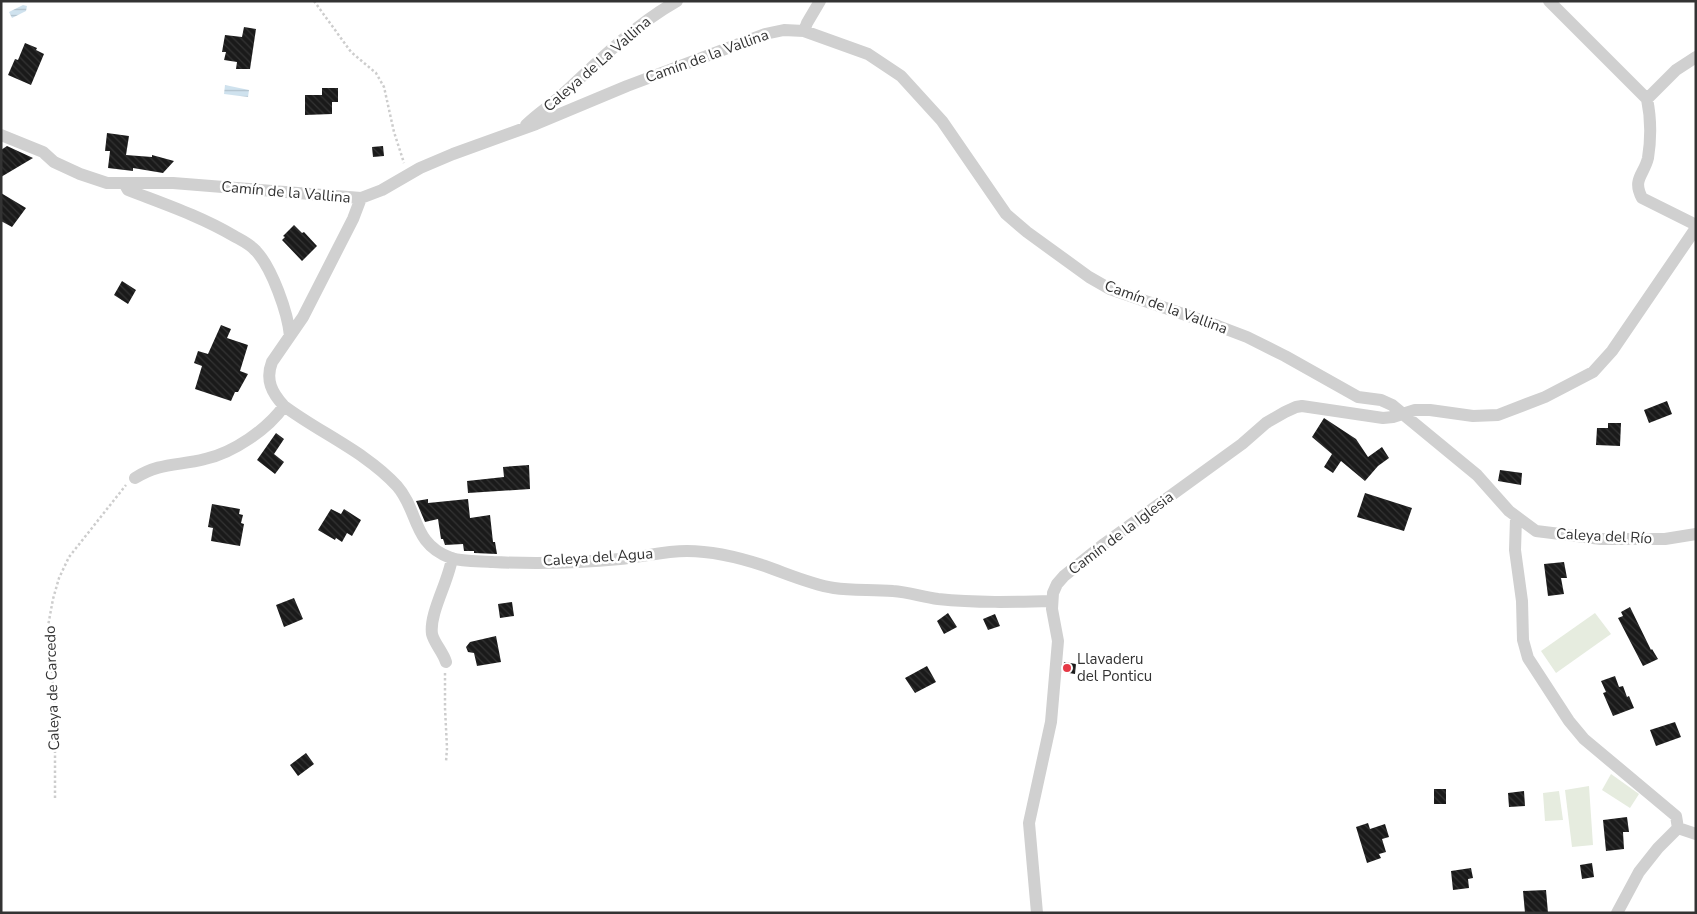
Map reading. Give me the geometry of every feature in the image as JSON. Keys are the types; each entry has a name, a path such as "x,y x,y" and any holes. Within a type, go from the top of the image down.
{"street":[{"name":"Caleya de La Vallina","path":"520,130 561,96 588,69 621,41 649,18 677,1"},
{"path":"804,31 820,1"},
{"path":"1549,1 1647,100 1651,114 1648,158 1637,182 1642,198 1696,226"},
{"name":"Camín de la Vallina","path":"1,135 43,152 54,162 80,174 107,183 173,183 361,198 382,190 408,174 453,154 520,130 627,86 765,34 784,30 804,31 868,54 901,76 942,121 1006,214 1027,232 1089,276 1110,289 1218,326 1247,338 1285,356 1358,396 1381,400 1392,405 1477,475 1516,518"},
{"path":"1647,100 1676,70 1696,57"},
{"path":"124,183 128,190 219,227 256,250 271,275 281,299 289,321 290,336"},
{"name":"Caleya del Agua","path":"361,198 353,219 303,316 272,362 269,370 269,379 274,395 284,406 370,462 380,471 403,495 423,536 432,546 452,558 507,563 586,561 620,559 670,551 689,551 738,558 832,588 894,591 939,599 1013,603 1052,601"},
{"name":"Camín de la Iglesia","path":"1037,913 1029,823 1051,722 1058,641 1053,617 1053,593 1057,584 1064,576 1104,544 1242,444 1266,424 1296,407 1302,406 1383,418 1394,417 1415,410 1473,416 1498,415 1545,397 1593,372 1612,351 1696,226"},
{"path":"135,478 158,466 204,460 230,451 275,418 284,406"},
{"path":"1516,518 1515,550 1522,601 1523,640 1528,658 1569,721 1584,739 1676,816 1678,828"},
{"name":"Caleya del Río","path":"1516,518 1536,531 1601,539 1665,539 1696,534"},
{"path":"446,662 432,636 432,621 450,572 452,558"},
{"path":"1678,828 1696,834"},
{"path":"1617,913 1639,872 1658,848 1678,828"}],"path":[{"path":"314,1 351,52 376,73 384,87 394,132 408,174"},
{"name":"Caleya de Carcedo","path":"55,798 55,708 48,626 52,599 69,557 122,488 135,478"},
{"path":"446,662 445,708 448,748 446,762"}],"shaded area":[{"path":"1595,613 1611,634 1556,673 1541,651"},
{"path":"1611,774 1639,794 1630,808 1602,790"},
{"path":"1589,786 1593,845 1572,847 1565,790"},
{"path":"1559,791 1563,820 1545,821 1543,793"}],"water":[{"path":"23,5 27,6 26,11 12,18 9,12"},
{"path":"225,85 249,90 248,97 224,94"}],"building":[{"path":"244,27 256,29 250,69 236,69 237,62 224,60 226,52 222,52 225,35 242,37"},
{"path":"25,43 37,48 36,50 44,54 31,85 8,75 15,59 18,60"},
{"path":"322,88 338,88 338,102 332,102 332,114 305,115 305,95 322,95"},
{"path":"107,133 129,136 126,155 152,157 152,155 174,161 163,173 133,168 133,171 108,168 110,151 105,151"},
{"path":"7,146 33,158 1,177 1,150"},
{"path":"383,146 384,156 373,157 372,147"},
{"path":"1,193 26,208 12,227 1,221"},
{"path":"294,225 302,233 304,232 317,246 302,261 282,240 285,237 283,236"},
{"path":"122,281 136,290 128,304 114,295"},
{"path":"221,325 231,329 227,338 248,345 240,371 248,374 231,401 195,389 202,366 194,363 198,351 208,354"},
{"path":"1667,401 1672,414 1649,423 1644,410"},
{"path":"1324,418 1356,439 1368,457 1382,447 1389,458 1378,466 1365,481 1341,461 1333,473 1324,467 1332,454 1312,437"},
{"path":"1608,423 1621,423 1620,446 1596,445 1597,428 1608,428"},
{"path":"276,433 284,439 274,454 284,462 275,474 257,460"},
{"path":"529,465 530,489 468,493 467,481 504,477 503,467"},
{"path":"1500,470 1522,473 1521,485 1498,481"},
{"path":"1365,493 1412,508 1404,531 1357,517"},
{"path":"428,499 428,503 468,499 470,518 490,515 493,542 495,542 497,554 464,551 463,544 445,545 443,539 441,539 438,519 425,522 416,501"},
{"path":"212,504 240,509 239,514 243,515 241,523 244,524 240,546 211,541 213,528 208,527"},
{"path":"331,509 341,514 344,509 361,520 352,536 347,533 342,542 318,530"},
{"path":"1564,562 1567,578 1561,578 1564,594 1548,596 1544,564"},
{"path":"294,598 303,619 284,627 276,605"},
{"path":"512,602 514,616 500,618 498,604"},
{"path":"1630,607 1651,650 1658,659 1643,666 1618,618 1623,616 1621,612"},
{"path":"948,613 957,627 944,634 937,621"},
{"path":"995,614 1000,626 988,630 983,619"},
{"path":"496,636 501,662 477,666 474,653 468,652 466,647 470,642"},
{"name":"Llavaderu del Ponticu","path":"1064,662 1076,664 1075,674 1063,672"},
{"path":"927,666 936,682 915,693 905,678"},
{"path":"1615,676 1619,687 1623,686 1634,708 1613,716 1603,693 1606,692 1601,681"},
{"path":"1675,722 1681,737 1656,746 1650,730"},
{"path":"306,753 314,764 298,776 290,765"},
{"path":"1434,789 1446,789 1446,804 1434,804"},
{"path":"1524,791 1525,806 1509,807 1508,793"},
{"path":"1627,817 1629,832 1623,832 1624,849 1606,851 1603,820"},
{"path":"1368,823 1370,829 1385,824 1389,837 1382,839 1386,852 1379,854 1381,858 1367,863 1356,827"},
{"path":"1592,863 1594,877 1582,879 1580,865"},
{"path":"1471,868 1473,878 1468,879 1469,888 1453,890 1451,871"},
{"path":"1546,890 1548,913 1525,913 1523,891"}],"place":[{"name":"Llavaderu del Ponticu","path":"1067,668"}]}
